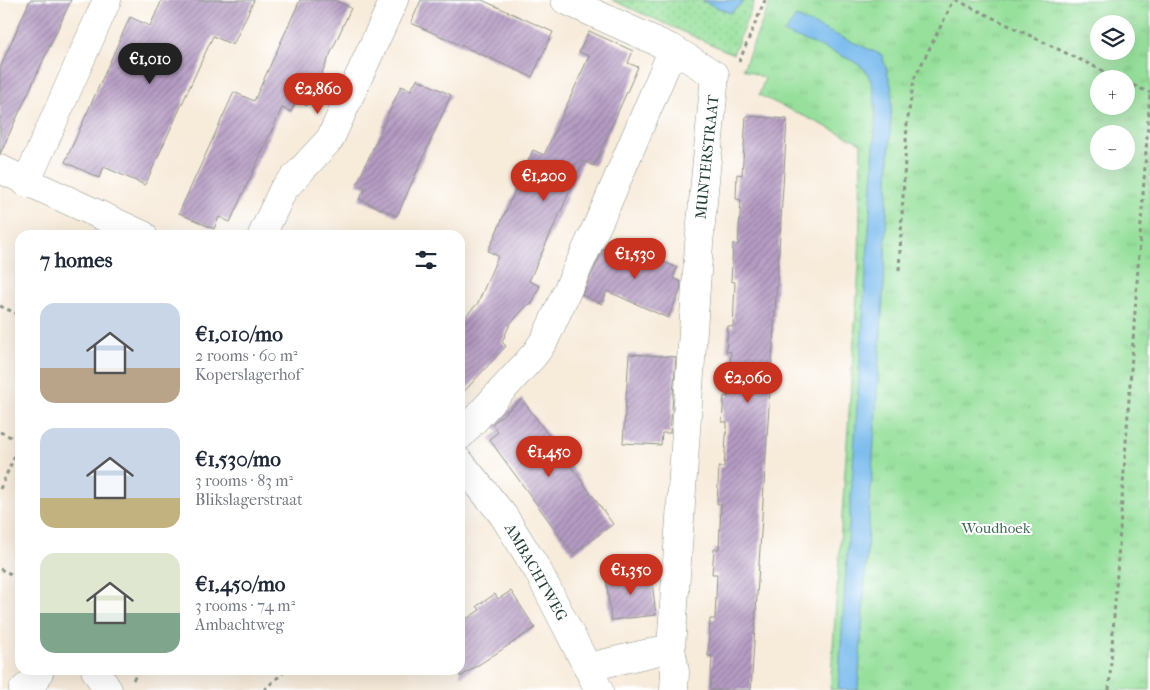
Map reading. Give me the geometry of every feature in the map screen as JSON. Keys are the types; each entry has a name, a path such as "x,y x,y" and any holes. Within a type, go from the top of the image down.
{"street":[{"path":"26,183 107,0"},
{"path":"264,230 283,190 330,139 394,0"},
{"name":"MUNTERSTRAAT","path":"565,0 673,49 725,77 699,244 671,648 675,672 674,690"},
{"path":"465,431 535,354 545,339 606,206 673,49"},
{"path":"0,169 26,183 132,230"},
{"name":"AMBACHTWEG","path":"465,468 503,515 528,555 594,678"},
{"path":"594,678 671,648"},
{"path":"23,690 36,679 38,675"},
{"path":"103,675 120,686"}],"path":[{"path":"725,77 737,67 765,0"},
{"path":"899,270 907,124 914,79 955,0 1101,70"},
{"path":"1109,690 1150,93 1135,86"},
{"path":"0,306 15,313"},
{"path":"0,432 15,440"},
{"path":"0,489 15,454"},
{"path":"0,569 15,576"},
{"path":"120,686 134,675"},
{"path":"264,690 280,675"}],"green space":[{"path":"612,0 701,0 730,13 742,3 741,0 755,0 733,54"},
{"name":"Woudhoek","path":"771,0 1150,0 1150,690 830,690 859,267 861,143 759,95 765,78 743,69"}],"water":[{"path":"701,0 741,0 742,3 730,13"},
{"path":"796,17 882,55 892,88 884,285 858,690 838,690 873,169 875,104 870,80 865,70 859,65 827,49 784,33"}],"building":[{"path":"30,0 71,0 0,154 0,68"},
{"path":"162,0 254,0 233,45 213,36 145,185 104,167 99,178 65,162 130,17 150,26"},
{"path":"300,0 334,0 351,8 307,106 296,101 291,112 282,108 230,222 219,217 214,229 179,213 234,92 254,101"},
{"path":"421,0 482,0 553,32 532,77 411,23"},
{"path":"589,31 633,51 628,63 638,67 594,166 583,161 529,281 540,286 531,305 528,304 510,324 502,342 506,346 465,391 465,317 478,303 498,256 488,251 533,150 544,155 589,56 579,52"},
{"path":"417,79 451,95 397,216 359,199 366,188 357,184 401,86 411,90"},
{"path":"746,116 787,119 785,155 751,690 710,690 712,656 708,656 710,619 715,619 717,574 712,574 714,549 719,549 721,504 717,504 719,467 724,467 727,422 722,422 724,396 728,397 731,352 726,351 728,326 733,327 735,282 731,281 733,244 738,245 741,200 736,199 737,174 742,175"},
{"path":"619,241 677,268 673,278 681,282 680,291 668,318 607,291 602,304 582,295 604,248 614,252"},
{"path":"629,354 676,357 670,433 662,433 661,445 623,443"},
{"path":"522,399 613,524 573,554 489,439 498,432 492,424"},
{"path":"651,573 656,615 611,620 606,578"},
{"path":"511,591 535,628 465,674 465,620 480,610 477,606 495,594 498,599"}]}
